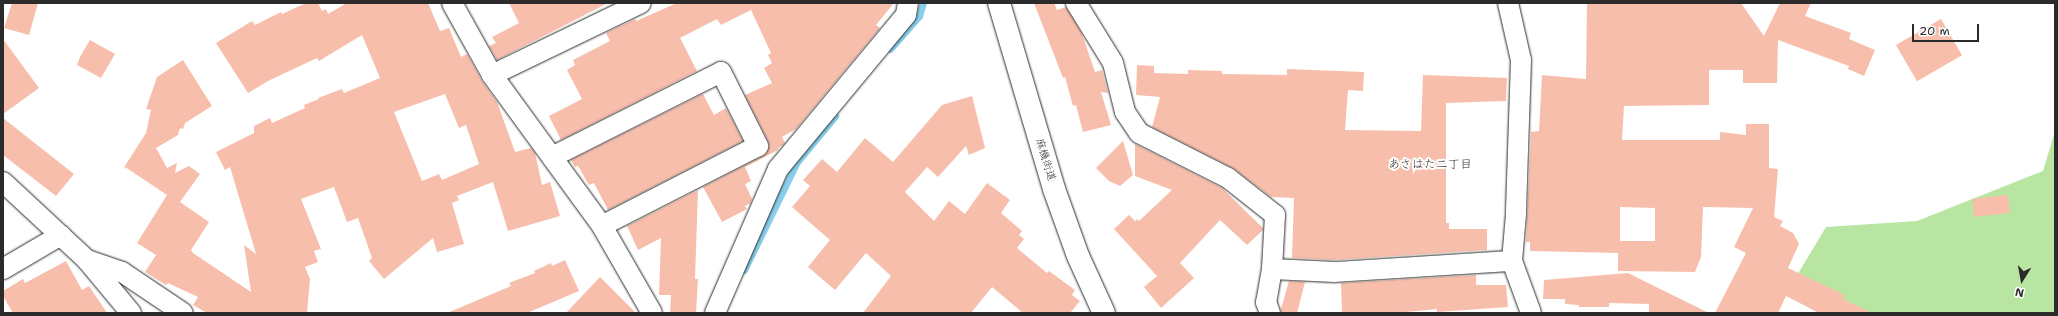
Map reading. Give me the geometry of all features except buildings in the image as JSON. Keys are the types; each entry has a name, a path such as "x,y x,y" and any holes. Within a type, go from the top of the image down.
{"main road":[{"name":"麻機街道","path":"999,3 1054,189 1078,256 1104,313"}],"street":[{"path":"452,3 492,75 602,226 652,313"},
{"path":"492,75 641,3"},
{"path":"715,313 778,169 906,15 908,3"},
{"path":"1076,3 1113,63 1125,112 1139,133 1228,178 1275,215 1272,269 1266,302 1270,313"},
{"path":"1508,3 1521,60 1516,214 1512,260 1535,313"},
{"path":"552,157 721,72 758,146 602,226"},
{"path":"3,182 87,260 131,313"},
{"path":"3,269 61,235"},
{"path":"87,260 122,272 183,313"},
{"path":"1272,269 1335,272 1512,260"}],"green space":[{"path":"2055,131 2055,313 1852,313 1796,277 1826,227 1917,221 2043,171"}],"waterway":[{"path":"890,49 919,16 923,3"},
{"path":"744,270 797,162 835,116"}],"district":[{"name":"あさはた二丁目","path":"1430,165"}]}
